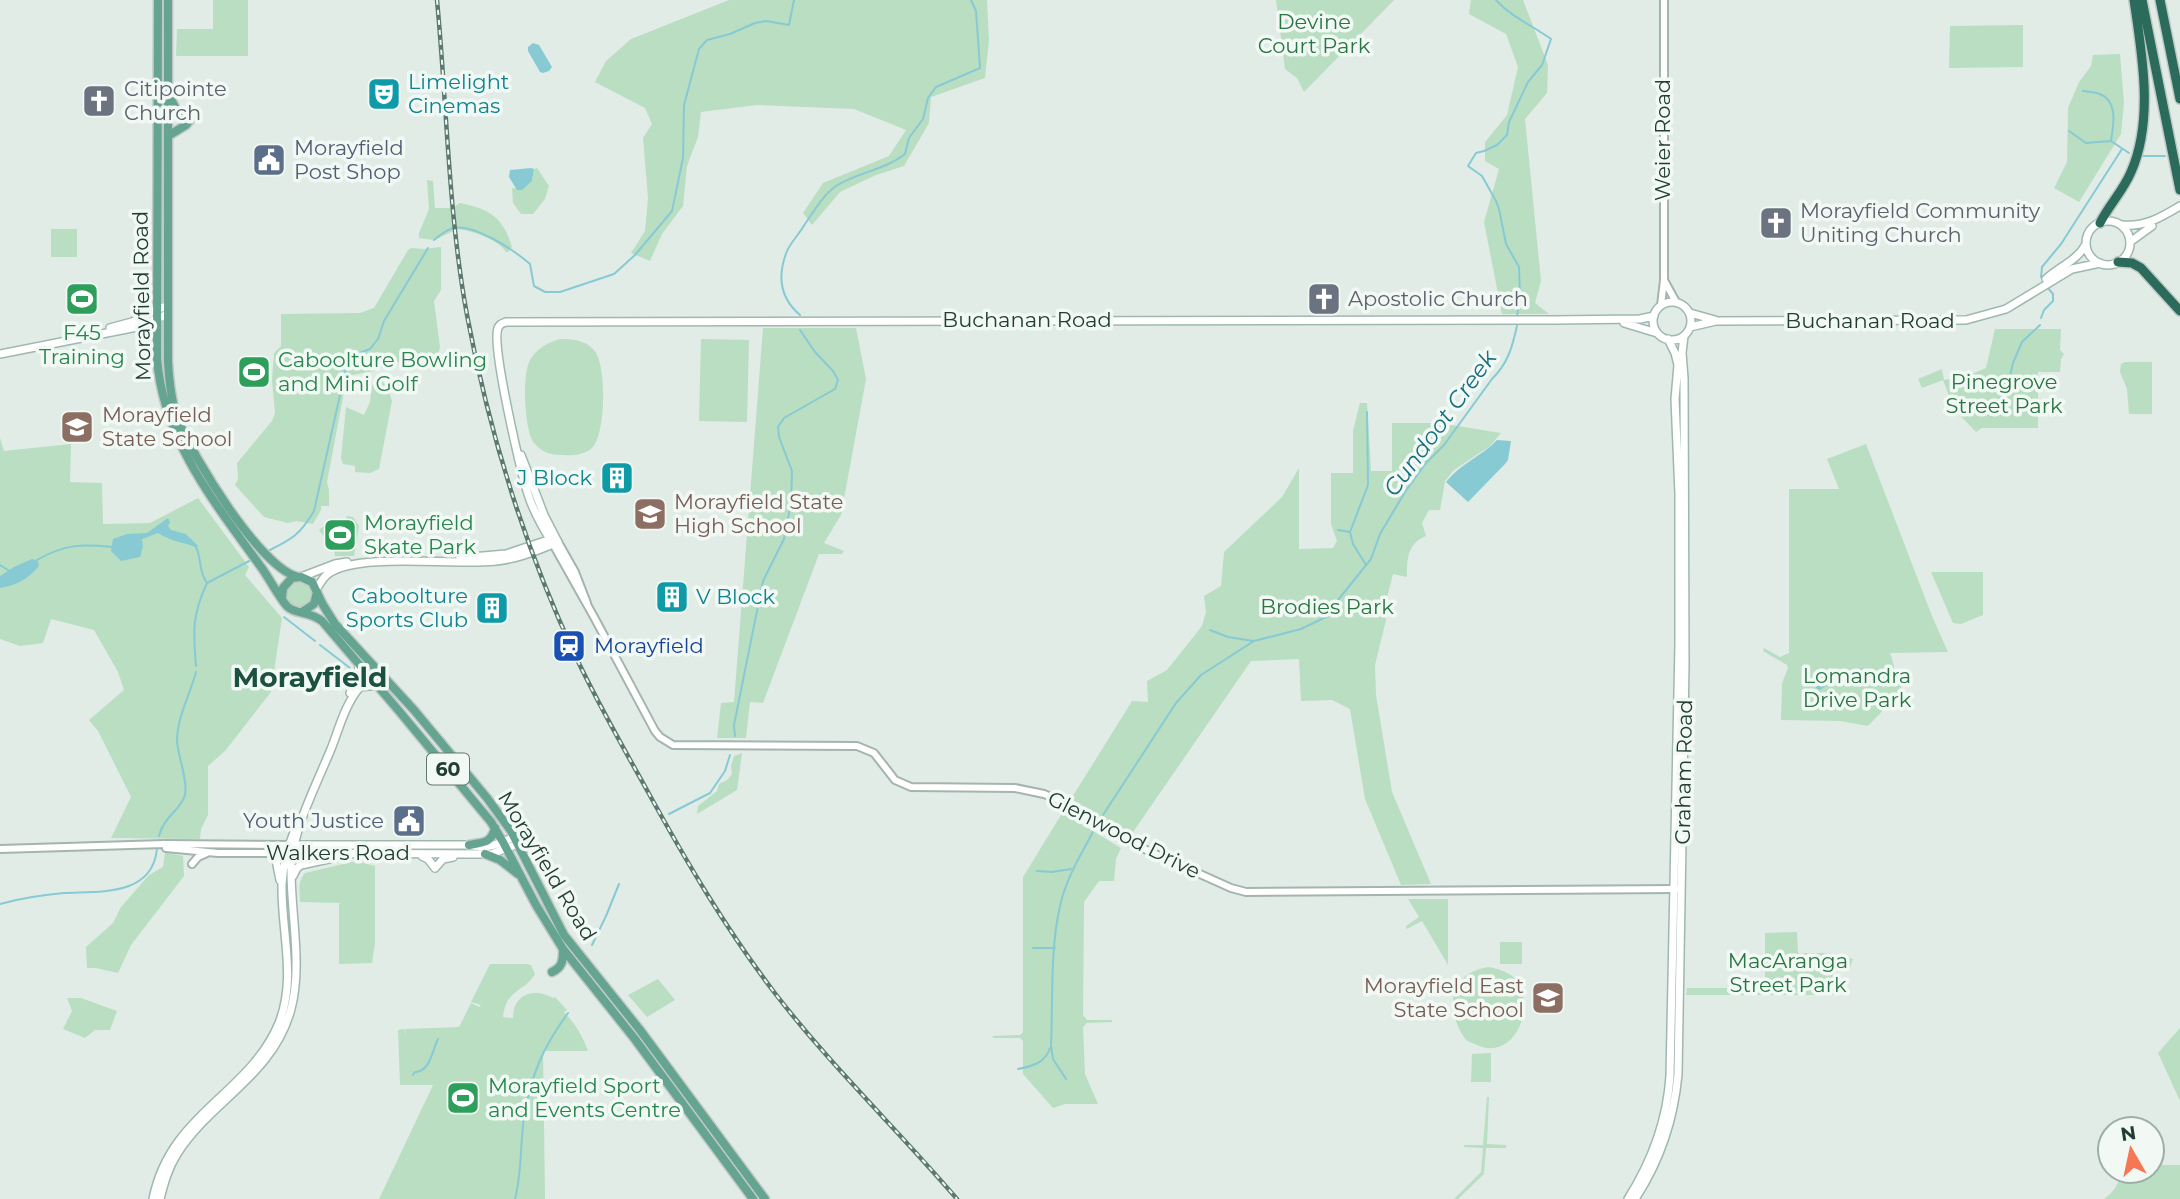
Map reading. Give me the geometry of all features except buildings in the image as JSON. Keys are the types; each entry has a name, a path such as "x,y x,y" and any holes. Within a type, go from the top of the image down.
{"highway":[{"path":"2100,223 2130,175 2142,132 2142,66 2134,0"},
{"path":"2142,0 2180,190"},
{"path":"2160,0 2180,99"},
{"path":"2118,262 2132,263 2141,268 2180,311"}],"main road":[{"name":"Morayfield Road","path":"158,0 157,314 158,374 163,401 194,471 282,598"},
{"name":"Morayfield Road","path":"168,0 168,310 169,377 173,402 196,457 213,485 272,562 284,571 300,577"},
{"path":"168,93 175,109 187,118 186,125 168,136"},
{"path":"2130,242 2180,208"},
{"path":"2121,225 2128,233 2130,242 2127,254 2118,262 2100,263 2091,255 2087,244 2090,232 2100,223 2109,221 2121,225 2144,225 2169,214"},
{"name":"Buchanan Road","path":"2021,300 2060,267 2079,255 2087,244"},
{"name":"Buchanan Road","path":"1690,327 1716,321 1958,321 1998,312 2067,271 2100,263"},
{"path":"1676,302 1682,304 1690,313 1690,327 1684,336 1668,340 1657,332 1653,322 1661,305 1676,302"},
{"path":"0,354 137,327 168,310"},
{"name":"Buchanan Road","path":"1690,313 1716,321"},
{"name":"Buchanan Road","path":"554,540 538,518 528,495 516,451 497,332 506,321 1554,320 1640,319 1654,316"},
{"name":"Buchanan Road","path":"1554,320 1627,323 1657,332"},
{"name":"Graham Road","path":"1628,1199 1642,1177 1662,1127 1671,1072 1685,665 1684,336"},
{"name":"Graham Road","path":"1635,1199 1660,1151 1675,1098 1678,1070 1679,459 1675,406 1678,365 1668,340"},
{"path":"282,598 285,584 342,562 496,556 554,540"},
{"path":"302,612 314,604 322,580 330,573 356,564 486,562 520,556 554,540"},
{"name":"60","path":"300,577 312,582 317,591"},
{"name":"Morayfield Road","path":"317,591 335,624 434,734 499,813 569,942 640,1030 765,1199"},
{"name":"60","path":"282,598 290,609 302,612"},
{"name":"Morayfield Road","path":"302,612 312,614 322,621 495,828 563,949 634,1038 753,1199"},
{"path":"282,883 298,821 303,815 348,704 359,665"},
{"path":"348,704 360,687 377,685"},
{"path":"416,853 428,859 435,868 444,858 488,842 495,828"},
{"name":"Walkers Road","path":"291,849 416,853 492,847 516,840"},
{"name":"Walkers Road","path":"291,849 468,850 485,854 498,853 505,845"},
{"path":"160,1199 169,1169 183,1146 263,1064 284,1029 296,977 291,849"},
{"path":"153,1199 161,1170 177,1142 263,1052 280,1020 285,1005 288,977 282,883 276,860 270,853"},
{"path":"292,879 301,865 351,853"},
{"path":"485,854 500,860 521,876"},
{"path":"552,972 559,969 563,962 563,949"}],"street":[{"name":"Weier Road","path":"1661,305 1664,280 1664,0"},
{"name":"Weier Road","path":"1664,280 1676,302"},
{"name":"Glenwood Drive","path":"554,540 575,572 587,604 655,731 666,742 680,746 857,746 874,753 895,780 911,787 1015,788 1038,792 1063,802 1138,846 1231,888 1246,892 1678,889"},
{"name":"Walkers Road","path":"158,845 208,852 270,853 291,849"},
{"name":"Walkers Road","path":"0,849 158,845 291,849"},
{"path":"192,864 208,852"}],"green space":[{"path":"213,0 248,0 248,56 176,56 177,29 213,29"},
{"path":"729,0 987,0 989,40 985,78 931,97 929,123 904,166 876,175 840,192 812,225 803,213 823,183 889,156 906,130 854,109 757,105 701,112 698,137 687,166 683,206 662,234 650,261 631,253 645,231 648,198 643,138 652,124 645,108 595,82 606,61 631,39"},
{"name":"Devine Court Park","path":"1276,0 1394,0 1304,92 1297,78 1285,69"},
{"path":"1471,0 1523,0 1548,65 1547,93 1525,119 1541,281 1535,303 1549,314 1502,314 1484,222 1499,169 1485,161 1485,142 1507,115 1518,67 1506,34 1469,14"},
{"path":"2023,25 2023,67 1949,68 1950,26"},
{"path":"2120,54 2124,103 2121,134 2079,202 2054,188 2067,162 2068,108 2079,82 2091,66 2093,55"},
{"path":"537,168 549,186 545,199 533,214 521,214 513,203 512,188 522,189 532,181 534,169"},
{"path":"427,180 433,181 435,208 452,208 460,203 480,208 500,221 512,247 508,252 484,236 458,229 434,240 419,238 429,209"},
{"path":"51,229 77,229 77,257 51,257"},
{"path":"441,247 441,290 434,301 440,347 436,362 427,359 392,363 374,371 347,376 327,482 329,506 321,506 313,524 297,521 288,523 264,517 235,485 238,479 237,463 272,421 275,413 272,380 274,353 281,346 281,314 360,313 374,308 408,250"},
{"path":"763,328 856,328 866,379 841,515 824,543 844,551 842,554 819,554 763,703 750,702 746,738 717,738 721,703 734,702"},
{"name":"Pinegrove Street Park","path":"1995,329 2061,329 2060,350 2064,354 2060,372 2038,372 2038,428 1982,428 1976,432 1954,409 1943,380 1922,388 1918,379 1942,369 1944,380 1967,376 1986,368"},
{"path":"560,339 587,344 594,350 601,369 603,399 600,429 592,448 582,454 558,455 543,451 534,443 528,426 525,389 527,367 543,346"},
{"path":"701,339 749,340 747,422 699,421"},
{"path":"2152,362 2152,414 2129,414 2127,389 2120,372 2121,364"},
{"path":"382,381 388,388 392,401 379,469 370,473 355,472 355,466 343,464 341,458 346,407 364,415 370,402 372,385"},
{"name":"Brodies Park","path":"1360,403 1367,403 1371,471 1392,471 1392,423 1439,423 1501,433 1490,446 1454,470 1445,481 1440,510 1429,510 1422,523 1426,536 1415,543 1409,553 1407,577 1393,574 1375,665 1376,695 1392,792 1431,884 1401,885 1365,799 1350,709 1332,700 1301,701 1299,659 1251,661 1131,835 1071,799 1132,701 1148,702 1147,681 1167,670 1202,626 1206,612 1204,596 1221,586 1224,552 1282,497 1299,468 1299,549 1333,548 1337,541 1331,524 1331,473 1353,473 1353,431"},
{"path":"0,438 4,451 71,444 70,482 102,483 103,524 150,523 198,498 249,567 245,575 282,618 271,692 225,751 208,766 208,815 201,829 200,839 111,838 131,797 98,731 89,720 124,690 118,672 94,630 51,619 43,643 20,646 0,639"},
{"name":"Lomandra Drive Park","path":"1866,444 1948,652 1890,653 1901,691 1867,726 1841,721 1781,720 1782,683 1788,668 1763,651 1764,648 1780,657 1789,653 1789,489 1839,489 1827,459"},
{"name":"Morayfield Skate Park","path":"347,516 353,517 359,526 354,556 335,556 334,551 324,544 326,539 319,530 328,523 332,526 344,524"},
{"path":"1931,572 1983,572 1983,615 1961,624 1953,623"},
{"path":"299,581 308,585 312,594 308,603 299,607 290,603 286,594 290,585"},
{"path":"742,753 737,790 697,814 698,806 732,774 734,756"},
{"path":"1065,814 1121,848 1116,859 1114,881 1099,881 1084,902 1083,1015 1087,1020 1112,1020 1087,1023 1083,1027 1085,1074 1098,1104 1065,1104 1053,1108 1023,1074 1023,1041 1020,1038 992,1036 1020,1035 1023,1032 1023,877 1061,815"},
{"path":"165,852 183,856 184,876 131,945 118,973 87,968 86,947 113,923 121,907 149,875 163,867"},
{"path":"352,862 375,866 375,943 372,963 339,964 341,903 300,902 300,883 305,873"},
{"path":"1408,899 1448,899 1448,965 1422,921 1407,929 1406,926 1419,917"},
{"name":"MacAranga Street Park","path":"1797,932 1798,953 1833,953 1853,959 1849,970 1835,970 1834,995 1686,995 1687,988 1765,988 1765,933"},
{"path":"1500,942 1522,942 1522,964 1500,964"},
{"path":"490,964 531,965 535,974 512,995 503,1017 513,1018 517,1003 526,995 539,993 555,997 567,1010 564,1012 578,1030 588,1051 543,1051 545,1199 379,1199 433,1085 400,1085 398,1030 404,1029 406,1035 405,1029 459,1027 471,1003 479,1007 481,1005 471,1002"},
{"path":"1488,967 1502,970 1514,978 1520,986 1524,1006 1523,1017 1514,1036 1498,1047 1487,1048 1466,1040 1459,1029 1453,1006 1457,986 1464,977"},
{"path":"658,979 675,1000 647,1017 628,995"},
{"path":"67,998 81,998 117,1011 110,1030 95,1030 85,1038 63,1029 72,1011"},
{"path":"2180,1028 2180,1101 2158,1053"},
{"path":"1491,1053 1491,1082 1471,1082 1472,1054"},
{"path":"1487,1097 1487,1144 1506,1145 1506,1148 1486,1148 1484,1174 1458,1199 1454,1199 1481,1172 1483,1148 1464,1145 1483,1145"},
{"path":"2166,1165 2180,1165 2180,1199 2104,1199 2116,1187 2166,1185"}],"water":[{"path":"533,43 539,45 552,67 549,71 540,72 528,51 528,47"},
{"path":"534,169 532,181 522,190 517,190 509,177 510,170"},
{"path":"1497,440 1511,441 1508,460 1468,502 1446,482"},
{"path":"168,518 171,530 186,534 198,546 172,540 158,533 142,539 140,557 121,561 111,551 113,539 127,534 147,533"},
{"path":"32,559 38,561 39,566 31,574 17,583 0,588 0,576"},
{"path":"1865,668 1866,672 1849,685 1830,683 1820,690 1816,688 1824,676"}],"waterway":[{"path":"434,240 453,228 483,234 530,264 534,286 545,292 560,292 614,274 635,255 672,211 683,158 684,105 699,49 707,40 755,23 766,21 789,25 794,0"},
{"path":"800,315 788,301 782,286 782,269 789,248 831,190 844,181 889,164 905,154 909,138 923,119 928,98 936,87 980,68 976,11 971,0"},
{"name":"Cundoot Creek","path":"1496,0 1551,39 1542,65 1528,82 1509,122 1507,135 1497,145 1476,153 1468,166 1482,176 1496,201 1506,244 1519,267 1520,297 1517,316"},
{"path":"2083,91 2100,94 2110,103 2113,115 2111,141"},
{"path":"2069,131 2086,143 2111,141 2129,153"},
{"path":"2041,277 2042,267 2061,244 2122,149"},
{"path":"2140,156 2165,156"},
{"path":"268,551 295,536 314,511 347,364 357,354 370,349 378,339 384,321 428,248"},
{"path":"2041,318 2044,310 2053,301 2053,294 2048,288"},
{"path":"1992,416 1999,405 2003,385 2010,376 2022,342 2040,325"},
{"name":"Cundoot Creek","path":"1103,815 1176,703 1201,675 1254,641 1301,629 1328,616 1371,559 1380,534 1405,492 1426,463 1444,445 1506,361 1517,326"},
{"path":"735,736 734,725 763,581 784,539 791,503 792,471 778,427 784,418 835,389 838,380 800,330"},
{"path":"1366,565 1353,544 1350,532 1368,485 1367,412"},
{"path":"1338,530 1350,532"},
{"path":"37,560 73,546 112,547"},
{"path":"196,547 202,574 207,583 251,560"},
{"path":"0,565 8,570"},
{"path":"196,666 195,623 207,583"},
{"path":"284,617 315,641"},
{"path":"1210,630 1228,637 1253,641"},
{"path":"320,645 350,668"},
{"path":"159,836 185,795 177,741 181,715 196,672"},
{"path":"669,814 710,793 725,771 730,755"},
{"path":"1066,1079 1053,1059 1051,1045 1055,940 1066,886 1093,832"},
{"path":"0,904 24,898 122,888 145,876 153,865 157,849"},
{"path":"1037,871 1071,869"},
{"path":"592,945 619,884"},
{"path":"1033,948 1055,948"},
{"path":"515,1199 530,1088 545,1050 568,1013"},
{"path":"413,1075 427,1065 438,1039"},
{"path":"1018,1069 1038,1063 1050,1048"},
{"path":"495,1114 524,1118"}],"railway":[{"path":"437,0 452,198 467,315 486,402 510,489 557,614 583,673 662,818 739,944 795,1019 957,1199"}],"place":[{"name":"Limelight Cinemas","path":"384,94"},
{"name":"Citipointe Church","path":"99,101"},
{"name":"Morayfield Post Shop","path":"269,160"},
{"name":"Morayfield Community Uniting Church","path":"1776,223"},
{"name":"F45 Training","path":"82,299"},
{"name":"Apostolic Church","path":"1324,299"},
{"name":"Caboolture Bowling and Mini Golf","path":"254,372"},
{"name":"Morayfield State School","path":"77,427"},
{"name":"J Block","path":"617,478"},
{"name":"Morayfield State High School","path":"650,514"},
{"name":"Morayfield Skate Park","path":"340,535"},
{"name":"V Block","path":"672,597"},
{"name":"Caboolture Sports Club","path":"492,608"},
{"name":"Morayfield","path":"569,646"},
{"name":"Youth Justice","path":"409,821"},
{"name":"Morayfield East State School","path":"1548,998"},
{"name":"Morayfield Sport and Events Centre","path":"463,1098"}],"district":[{"name":"Morayfield","path":"310,677"}]}
